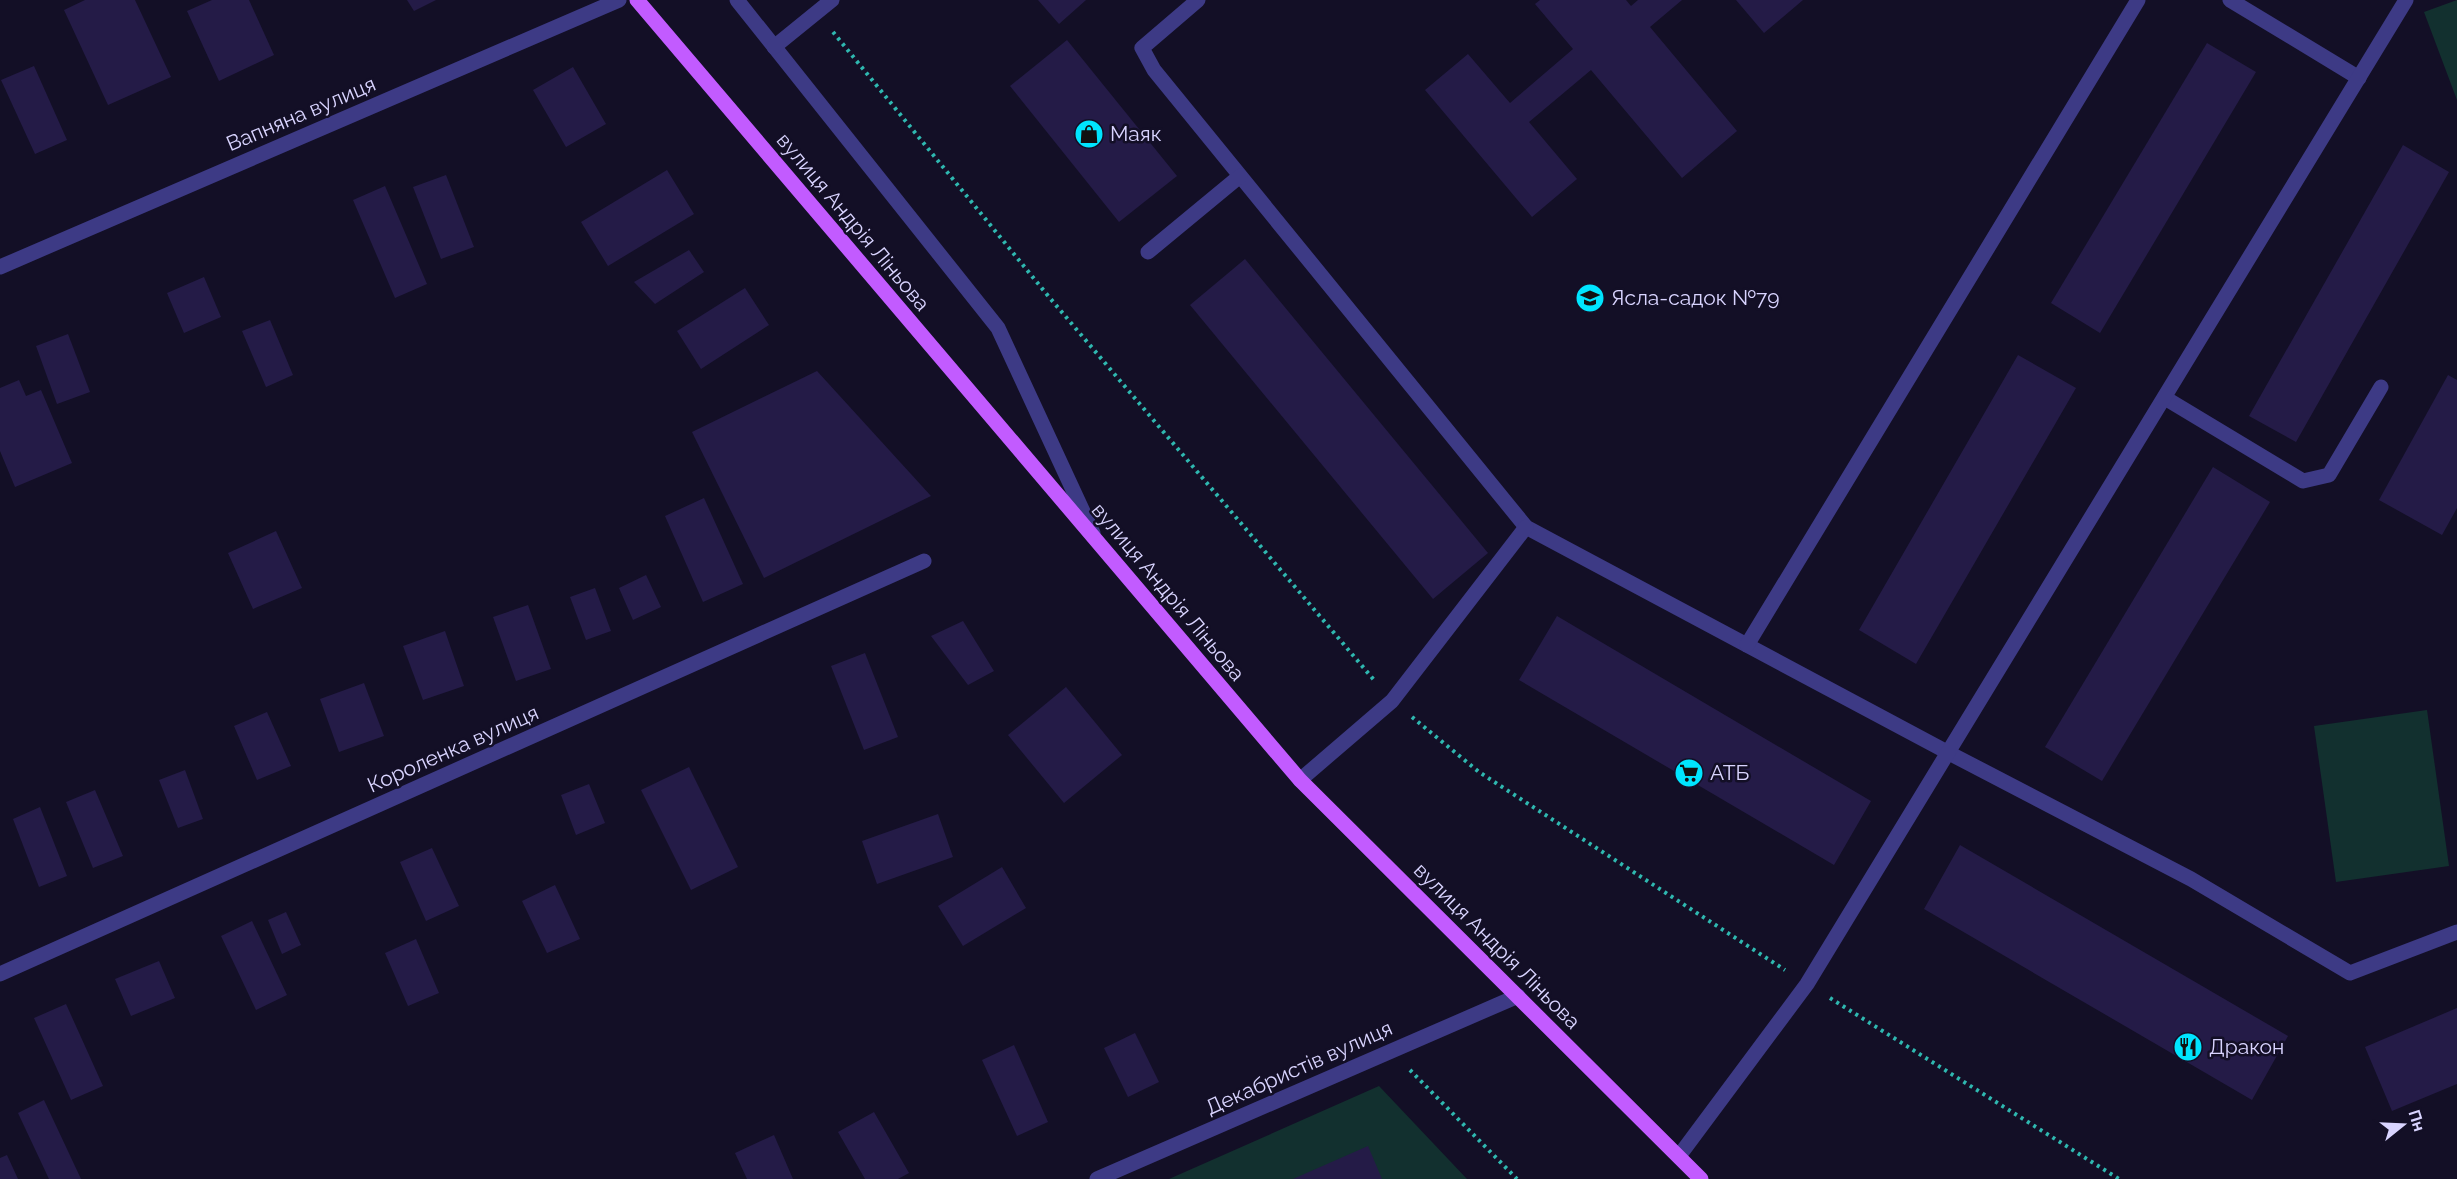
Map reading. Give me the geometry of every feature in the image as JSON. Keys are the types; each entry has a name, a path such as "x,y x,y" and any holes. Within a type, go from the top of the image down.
{"main road":[{"name":"вулиця Андрія Ліньова","path":"637,0 1300,780 1701,1179"}],"street":[{"name":"Вапняна вулиця","path":"0,267 619,0"},
{"path":"737,0 998,328 1096,540"},
{"path":"774,47 832,0"},
{"path":"1198,0 1142,48 1154,70 1526,528 1948,753 2191,879 2350,973 2457,932"},
{"path":"1747,645 2138,0"},
{"path":"2230,0 2359,78"},
{"path":"1679,1156 1807,984 2406,0"},
{"path":"1148,252 1240,176"},
{"path":"2165,398 2303,481 2329,475 2381,387"},
{"path":"1300,780 1392,701 1526,528"},
{"name":"Короленка вулиця","path":"0,974 924,561"},
{"name":"Декабристів вулиця","path":"1098,1179 1518,996"}],"path":[{"path":"1391,1050 1517,1179"}],"green space":[{"path":"2457,0 2457,100 2424,12"},
{"path":"2427,710 2449,866 2336,882 2314,726"},
{"path":"1379,1086 1467,1179 1169,1179"}],"building":[{"path":"85,0 135,0 171,77 108,105 64,10"},
{"path":"212,0 249,0 274,55 219,81 187,11"},
{"path":"407,0 436,0 414,11"},
{"path":"1038,0 1086,0 1059,24"},
{"path":"1540,0 1626,0 1631,6 1638,0 1682,0 1650,27 1737,131 1682,178 1591,70 1529,122 1577,179 1532,217 1425,90 1468,54 1510,103 1573,49 1535,4"},
{"path":"1736,0 1803,0 1764,33"},
{"path":"1067,40 1177,176 1119,222 1010,86"},
{"path":"2207,43 2256,72 2100,333 2051,303"},
{"path":"34,66 67,140 35,154 1,80"},
{"path":"573,67 606,124 566,147 533,90"},
{"path":"2403,145 2449,172 2296,442 2249,416"},
{"path":"667,170 694,214 608,266 581,222"},
{"path":"446,175 474,247 441,259 413,187"},
{"path":"385,186 427,284 395,298 353,200"},
{"path":"689,250 704,272 655,304 634,282"},
{"path":"1245,259 1488,553 1433,599 1190,305"},
{"path":"204,277 221,317 184,333 167,293"},
{"path":"745,288 769,325 701,369 677,331"},
{"path":"270,320 293,375 266,387 242,331"},
{"path":"68,334 90,392 57,404 36,346"},
{"path":"2018,355 2076,388 1916,664 1859,630"},
{"path":"817,371 931,496 764,578 692,432"},
{"path":"2448,375 2457,380 2457,508 2442,535 2379,500"},
{"path":"19,380 26,396 41,390 72,463 15,487 0,451 0,388"},
{"path":"2213,467 2270,502 2102,781 2045,747"},
{"path":"704,498 743,584 703,602 665,516"},
{"path":"276,531 302,588 253,609 228,553"},
{"path":"646,575 661,607 633,620 619,588"},
{"path":"595,588 611,631 586,640 570,597"},
{"path":"528,605 551,669 516,681 493,617"},
{"path":"1557,616 1871,801 1834,865 1519,680"},
{"path":"963,621 994,671 968,685 931,636"},
{"path":"445,631 464,686 423,700 403,646"},
{"path":"865,653 898,737 864,750 831,666"},
{"path":"364,683 384,736 339,752 320,699"},
{"path":"1066,687 1122,755 1064,803 1008,735"},
{"path":"267,712 291,766 257,780 234,726"},
{"path":"689,767 738,867 691,890 641,790"},
{"path":"185,770 203,819 178,828 159,780"},
{"path":"589,784 605,823 576,835 561,795"},
{"path":"95,790 123,856 93,868 66,802"},
{"path":"40,807 67,876 39,887 13,819"},
{"path":"938,814 953,857 877,884 862,841"},
{"path":"1960,845 2288,1036 2252,1100 1924,909"},
{"path":"432,848 459,906 426,921 400,862"},
{"path":"1002,867 1026,908 963,946 938,906"},
{"path":"555,885 580,939 547,953 522,901"},
{"path":"286,912 301,945 282,954 268,920"},
{"path":"252,921 287,995 256,1010 221,936"},
{"path":"416,939 439,993 408,1006 385,953"},
{"path":"159,961 175,998 131,1016 115,979"},
{"path":"66,1004 103,1086 71,1100 34,1018"},
{"path":"2457,1008 2457,1084 2392,1111 2365,1047"},
{"path":"1135,1033 1159,1082 1128,1097 1104,1048"},
{"path":"1014,1045 1048,1122 1017,1136 982,1060"},
{"path":"44,1100 81,1179 49,1179 18,1113"},
{"path":"874,1112 909,1173 898,1179 865,1179 838,1132"},
{"path":"774,1135 793,1179 747,1179 735,1153"},
{"path":"1368,1146 1382,1179 1293,1179"},
{"path":"7,1155 18,1179 0,1179 0,1158"}],"place":[{"name":"Маяк","path":"1089,134"},
{"name":"Ясла-садок №79","path":"1590,298"},
{"name":"АТБ","path":"1689,773"},
{"name":"Дракон","path":"2188,1047"}]}
